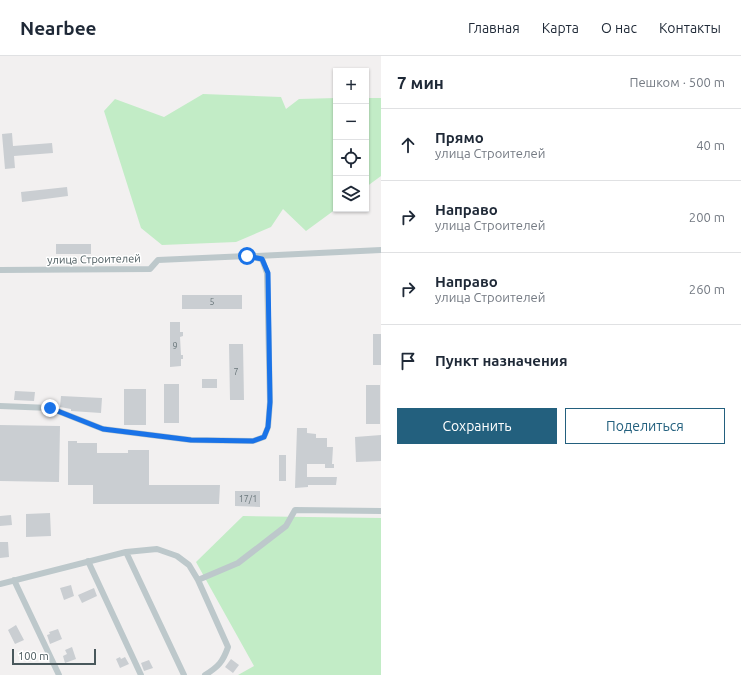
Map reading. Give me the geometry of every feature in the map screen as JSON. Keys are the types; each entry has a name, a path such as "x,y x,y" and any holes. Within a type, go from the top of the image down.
{"street":[{"path":"247,256 381,250"},
{"name":"улица Строителей","path":"0,270 150,269 158,260 247,256 262,259 268,273 270,402 268,427 264,437 253,441 191,440 103,429 50,408 0,406"},
{"path":"198,580 238,563 286,526 295,510 381,511"},
{"path":"0,584 126,552 156,549 177,556 189,565 198,580 228,647 224,658 215,668 205,675"},
{"path":"126,552 184,675"},
{"path":"88,561 141,675"},
{"path":"14,580 59,675"}],"green space":[{"path":"203,94 281,97 286,109 299,99 333,98 333,211 306,231 283,209 271,227 236,242 162,245 141,228 104,111 115,99 164,117"},
{"path":"369,98 381,98 381,176 369,185"},
{"path":"243,516 381,518 381,675 238,675 254,666 196,562"}],"building":[{"path":"12,133 13,146 52,143 53,153 14,156 15,168 5,169 2,134"},
{"path":"67,187 68,196 22,202 21,192"},
{"path":"56,244 91,244 91,254 56,254"},
{"path":"182,295 242,295 242,309 182,309"},
{"path":"170,322 180,322 180,332 183,332 183,336 180,337 181,355 183,355 183,359 181,359 181,366 170,367"},
{"path":"373,334 381,334 381,365 373,365"},
{"path":"229,344 243,344 244,400 230,400"},
{"path":"202,379 217,379 217,388 202,388"},
{"path":"164,384 179,384 179,423 164,423"},
{"path":"366,385 380,385 380,424 366,424"},
{"path":"124,389 146,389 146,425 124,425"},
{"path":"15,391 35,392 34,401 14,400"},
{"path":"61,396 102,398 101,413 71,411 71,409 60,407"},
{"path":"0,425 60,426 59,482 0,481"},
{"path":"297,428 307,428 307,433 316,434 316,438 327,438 327,447 333,447 332,464 334,464 334,468 325,468 325,464 307,464 307,477 337,477 336,485 308,485 308,487 295,488"},
{"path":"381,435 381,461 356,462 355,437"},
{"path":"68,441 77,441 77,443 97,443 97,453 128,453 128,450 149,450 149,485 220,485 219,504 93,504 93,485 68,485"},
{"path":"279,455 286,455 286,481 279,481"},
{"path":"235,491 260,491 260,507 235,506"},
{"path":"50,513 51,536 26,537 26,514"},
{"path":"11,515 12,525 0,526 0,516"},
{"path":"0,542 8,542 9,557 0,558"},
{"path":"71,585 74,596 64,600 60,588"},
{"path":"94,588 97,596 82,603 78,595"},
{"path":"16,625 24,640 15,644 8,630"},
{"path":"58,629 62,639 50,644 47,635 50,634 49,632"},
{"path":"72,647 76,659 65,663 63,656 67,654 65,650"},
{"path":"120,657 121,659 125,657 129,664 120,668 116,659"},
{"path":"231,659 239,665 233,673 225,667"},
{"path":"149,660 153,668 144,671 141,663"}],"route":[{"path":"50,408 103,429 191,440 253,441 264,437 268,427 270,402 268,273 262,259 247,256"}]}
